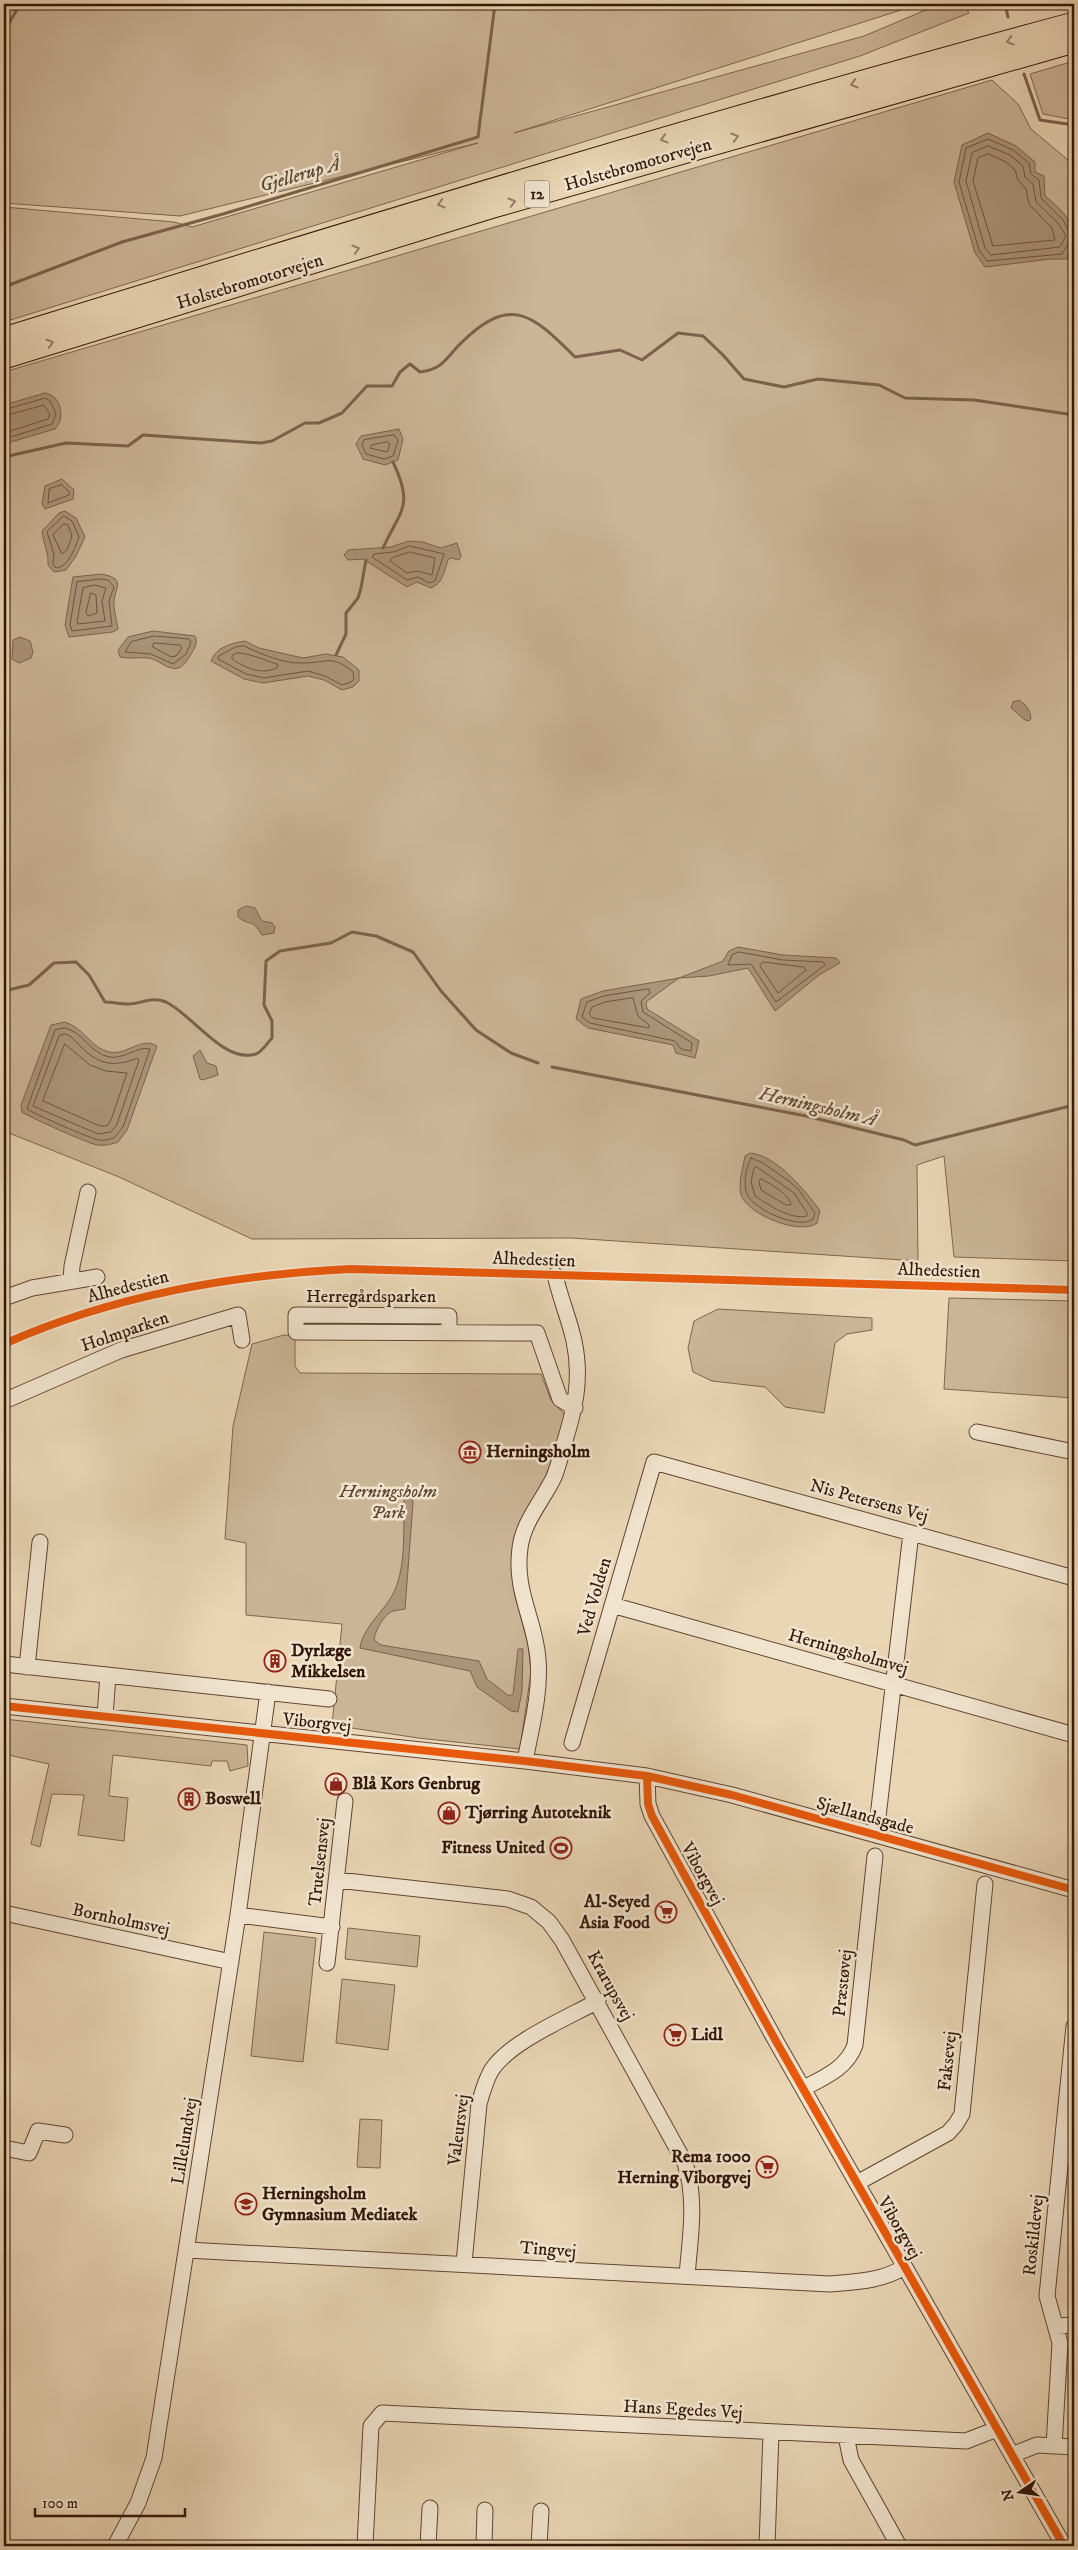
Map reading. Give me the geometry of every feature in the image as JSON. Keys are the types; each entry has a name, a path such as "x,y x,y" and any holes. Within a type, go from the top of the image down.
{"highway":[{"name":"Holstebromotorvejen","path":"4,338 480,192 1074,22"},
{"name":"Holstebromotorvejen","path":"4,358 490,208 1074,42"}],"street":[{"path":"71,1281 72,1266 88,1192"},
{"path":"525,1761 538,1680 538,1660 535,1639 520,1591 518,1569 520,1546 528,1524 554,1476 575,1408 579,1363 574,1338 555,1275"},
{"path":"4,1298 32,1288 97,1277"},
{"name":"Holmparken","path":"4,1401 121,1350 238,1315 242,1340"},
{"name":"Herregårdsparken","path":"449,1332 449,1316 296,1315 296,1332 538,1333 560,1399 575,1408"},
{"path":"978,1432 1074,1452"},
{"name":"Nis Petersens Vej","path":"654,1462 1074,1578"},
{"name":"Ved Volden","path":"572,1743 654,1462"},
{"path":"876,1834 895,1685 911,1532"},
{"path":"27,1667 40,1542"},
{"name":"Herningsholmvej","path":"612,1605 1074,1735"},
{"path":"4,1664 329,1699"},
{"path":"105,1716 108,1675"},
{"path":"263,1733 268,1692"},
{"name":"Viborgvej","path":"4,1706 525,1761 647,1776 648,1804 652,1816 856,2182 1064,2546"},
{"name":"Lillelundvej","path":"115,2546 138,2503 154,2458 188,2250 263,1733"},
{"name":"Sjællandsgade","path":"647,1776 732,1795 1074,1890"},
{"name":"Truelsensvej","path":"328,1963 345,1802"},
{"name":"Præstøvej","path":"804,2088 842,2066 851,2057 855,2045 875,1856"},
{"name":"Krarupsvej","path":"337,1880 508,1899 531,1907 549,1922 562,1940 598,2001 685,2163 691,2182 692,2203 687,2276"},
{"name":"Faksevej","path":"856,2182 948,2133 962,2114 985,1884"},
{"name":"Bornholmsvej","path":"4,1913 231,1962"},
{"name":"Truelsensvej","path":"238,1915 332,1927"},
{"name":"Valeursvej","path":"464,2263 479,2104 484,2086 492,2070 503,2056 518,2045 598,2001"},
{"name":"Roskildevej","path":"1054,2446 1060,2343 1056,2326 1049,2310 1047,2296 1074,2026"},
{"path":"4,2148 29,2153 38,2131 65,2135"},
{"name":"Tingvej","path":"188,2250 464,2263 830,2284 875,2278 894,2273 904,2267"},
{"path":"1056,2326 1074,2325"},
{"name":"Hans Egedes Vej","path":"365,2546 371,2426 382,2413 966,2441 997,2429"},
{"path":"767,2546 771,2433"},
{"path":"846,2436 851,2460 899,2546"},
{"path":"1012,2455 1037,2445 1074,2447"},
{"path":"428,2546 430,2508"},
{"path":"484,2546 485,2510"},
{"path":"539,2546 540,2511"}],"green space":[{"path":"4,4 920,4 514,133 864,36 940,4 963,4 969,13 860,56 4,322 4,207 174,222 192,227 478,143 180,216 4,203"},
{"path":"1074,61 1074,120 1043,114 1030,74"},
{"path":"992,80 1018,104 1031,129 1074,165 1069,174 1074,185 1074,1261 954,1257 944,1156 917,1165 918,1261 571,1238 252,1239 119,1177 4,1131 4,372"},
{"path":"949,1298 1074,1301 1074,1398 944,1389"},
{"path":"718,1309 872,1318 872,1330 847,1334 835,1343 824,1413 785,1407 765,1387 712,1381 693,1372 688,1348 694,1321"},
{"name":"Herningsholm Park","path":"284,1335 295,1336 295,1366 300,1373 541,1374 551,1400 565,1415 551,1462 512,1574 515,1596 528,1644 531,1672 520,1749 418,1738 332,1725 342,1624 246,1615 246,1543 225,1539 233,1426 252,1344"},
{"path":"4,1719 247,1745 248,1766 230,1771 227,1761 212,1761 211,1766 113,1755 109,1796 128,1798 124,1841 78,1835 84,1795 52,1794 40,1847 31,1844 49,1764 4,1754"},
{"path":"348,1928 420,1936 417,1967 345,1959"},
{"path":"264,1932 316,1938 303,2062 251,2056"},
{"path":"342,1979 395,1985 388,2050 336,2043"},
{"path":"360,2119 382,2120 380,2168 357,2167"}],"water":[{"path":"988,133 1016,146 1035,162 1035,172 1044,176 1045,196 1061,210 1070,223 1072,239 1067,259 1051,259 985,267 975,253 954,182 962,145"},
{"path":"45,393 55,398 60,408 60,419 55,429 4,444 4,405"},
{"path":"399,429 403,439 398,460 385,465 363,459 356,444 361,436"},
{"path":"62,479 74,490 73,499 45,509 42,504 45,486"},
{"path":"65,511 76,518 85,537 76,556 66,570 54,572 48,565 48,556 42,531 59,513"},
{"path":"409,541 423,542 441,548 457,543 461,556 459,560 451,558 448,560 441,580 431,588 417,582 407,587 363,559 348,560 344,555 348,550 391,547"},
{"path":"102,574 114,578 117,583 114,603 118,629 113,632 69,637 65,625 73,577"},
{"path":"153,631 195,636 196,645 186,663 175,669 148,658 120,657 118,650 128,637"},
{"path":"20,637 30,641 33,652 31,658 19,663 12,659 13,640"},
{"path":"245,641 259,648 303,658 326,654 343,657 359,670 359,681 353,687 342,690 324,680 308,676 263,683 244,679 211,661 213,656 221,649"},
{"path":"1019,700 1029,710 1031,719 1029,721 1025,720 1011,708 1013,702"},
{"path":"246,906 255,908 262,921 272,923 275,927 274,933 262,935 253,924 245,922 238,917 238,910"},
{"path":"738,947 783,955 836,958 840,963 819,975 775,1011 748,968 709,976 679,978 723,961 729,951"},
{"path":"679,978 646,1002 647,1009 699,1041 695,1058 676,1053 673,1045 588,1028 576,1019 581,999 603,991"},
{"path":"65,1022 72,1025 97,1046 109,1052 122,1051 145,1043 157,1046 127,1130 118,1142 103,1145 93,1144 22,1112 21,1105 51,1025"},
{"path":"200,1050 207,1063 216,1066 218,1075 203,1080 200,1079 193,1056"},
{"path":"750,1153 770,1160 799,1184 820,1211 817,1223 799,1227 787,1225 763,1216 745,1202 741,1195 740,1180 745,1156"},
{"path":"404,1495 412,1495 413,1503 405,1609 393,1611 383,1619 374,1640 381,1645 479,1661 487,1679 509,1696 513,1694 518,1649 523,1649 522,1691 518,1712 511,1711 477,1687 470,1671 360,1648 365,1633 390,1599 398,1581 403,1557"}],"waterway":[{"path":"4,32 20,4"},
{"name":"Gjellerup Å","path":"4,287 122,242 223,214 478,137 495,4"},
{"path":"1005,4 1008,17"},
{"path":"1024,74 1040,120 1074,125"},
{"path":"4,457 66,443 128,446 143,435 261,443 272,441 305,423 319,423 342,413 367,386 392,386 400,372 410,364 420,372 433,369 446,360 477,329 492,319 507,315 520,315 532,320 545,329 575,357 620,350 642,360 678,333 703,336 744,379 784,387 818,379 879,385 905,398 974,400 1074,415"},
{"path":"383,548 403,507 403,489 393,462"},
{"path":"336,655 346,634 346,613 358,598 366,560"},
{"name":"Herningsholm Å","path":"4,991 29,985 54,963 76,962 89,975 105,1002 133,1004 161,1000 176,1008 209,1037 232,1052 244,1055 256,1054 272,1038 272,1021 264,1005 266,961 280,951 331,943 352,932 376,936 413,952 441,991 476,1030 511,1053 538,1063"},
{"name":"Herningsholm Å","path":"552,1067 806,1116 904,1140 915,1145 1074,1105"}],"cycle path":[{"name":"Alhedestien","path":"4,1344 88,1312 174,1290 262,1276 351,1269 1074,1290"},
{"path":"4,1706 525,1761 647,1776 732,1795 1074,1890"},
{"path":"647,1776 648,1804 652,1816 777,2043 1064,2546"}],"place":[{"name":"Herningsholm","path":"470,1452"},
{"name":"Dyrlæge Mikkelsen","path":"275,1661"},
{"name":"Blå Kors Genbrug","path":"336,1784"},
{"name":"Boswell","path":"189,1799"},
{"name":"Tjørring Autoteknik","path":"449,1813"},
{"name":"Fitness United","path":"561,1848"},
{"name":"Al-Seyed Asia Food","path":"666,1912"},
{"name":"Lidl","path":"675,2035"},
{"name":"Rema 1000 Herning Viborgvej","path":"767,2167"},
{"name":"Herningsholm Gymnasium Mediatek","path":"246,2204"}]}
